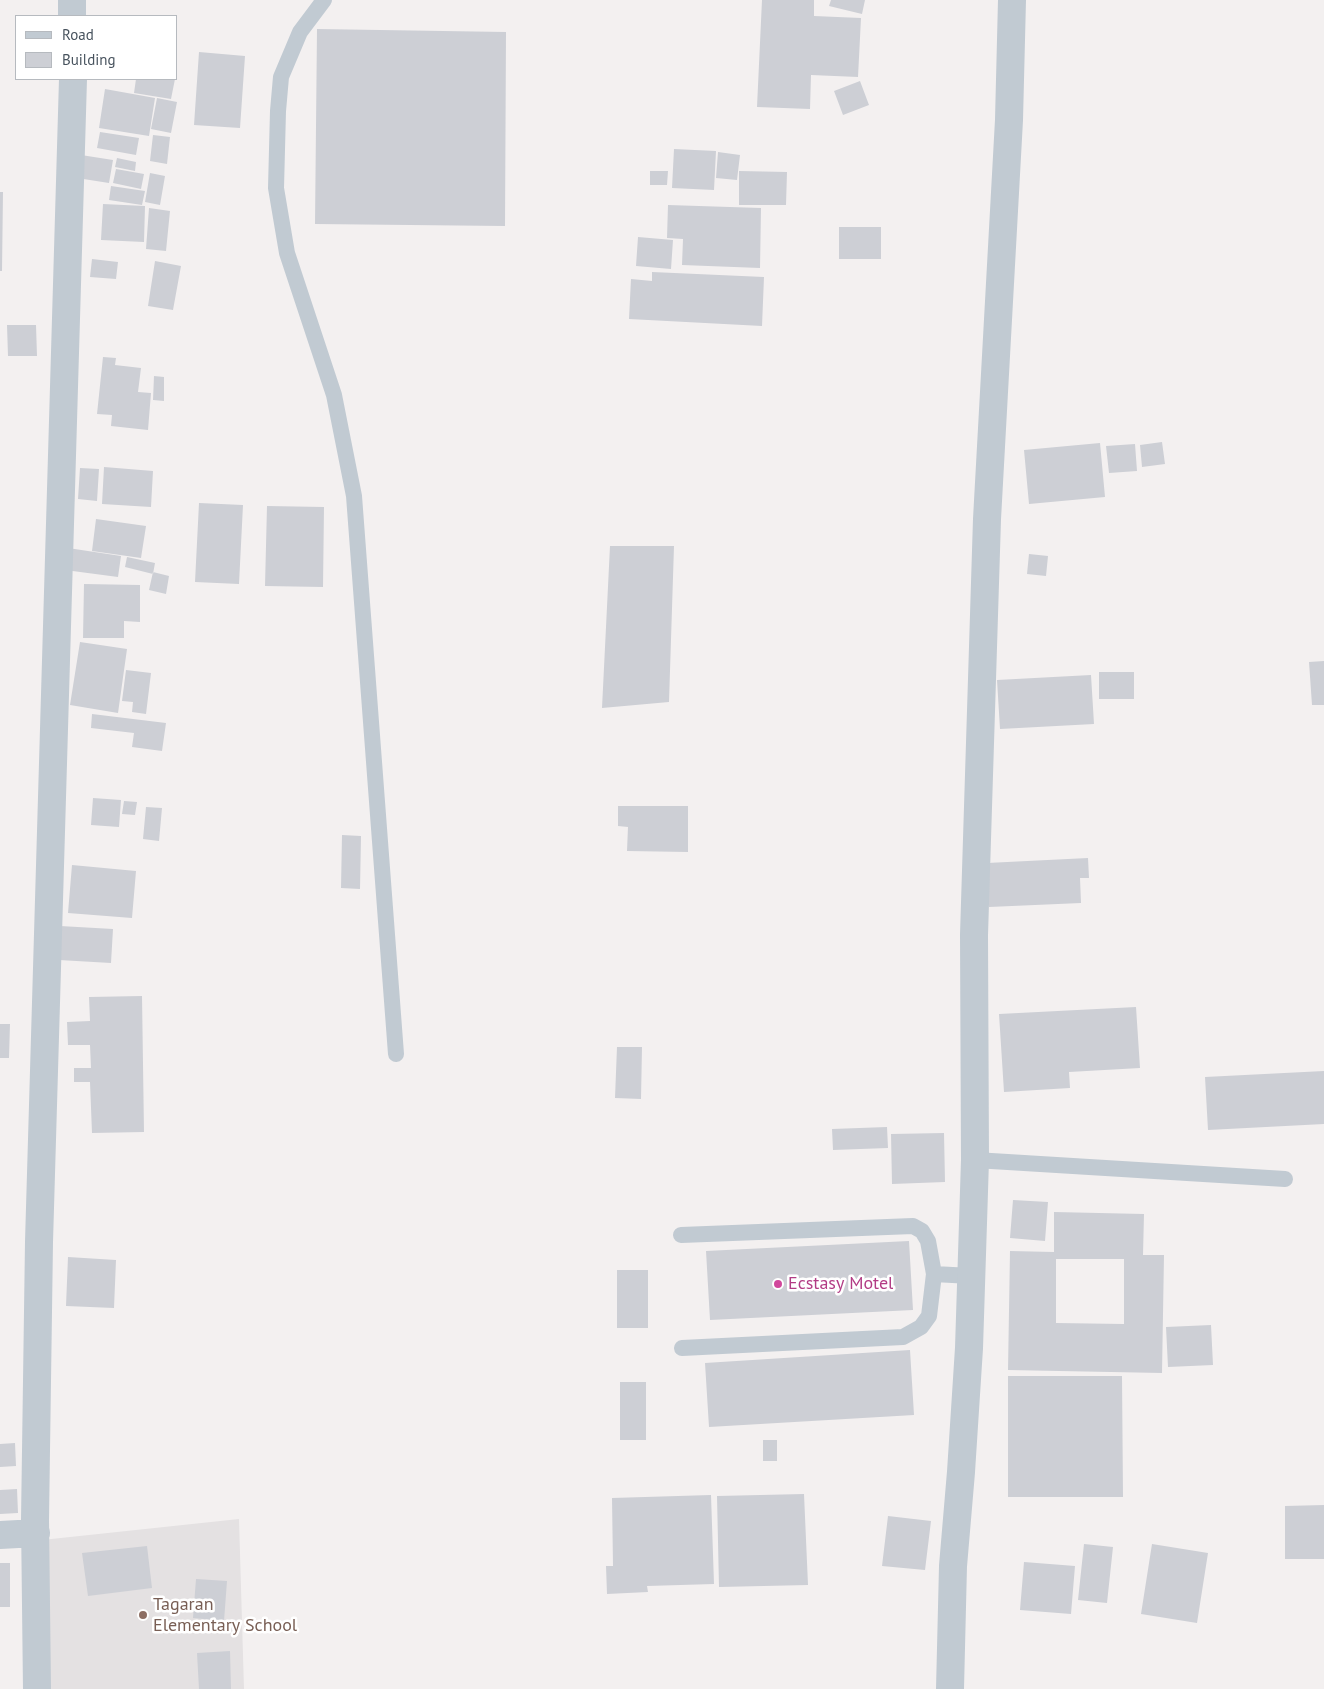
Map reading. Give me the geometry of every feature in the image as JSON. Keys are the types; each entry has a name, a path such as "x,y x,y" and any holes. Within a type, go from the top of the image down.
{"street":[{"path":"72,0 72,15"},
{"path":"950,1689 953,1566 966,1406 971,1276 975,1160 975,915 988,519 1010,120 1012,0"},
{"path":"37,1689 36,1533 39,1242 73,80"},
{"path":"0,1535 36,1533"}],"lane":[{"path":"324,0 300,32 281,77 276,188 287,253 334,395 354,496 396,1054"},
{"path":"975,1160 1285,1178"},
{"path":"681,1235 913,1226 922,1231 928,1242 934,1274 929,1316 921,1327 903,1337 682,1348"},
{"path":"934,1274 971,1276"}],"shaded area":[{"name":"Tagaran Elementary School","path":"239,1519 244,1689 45,1689 42,1540"}],"building":[{"path":"762,0 814,0 814,16 861,18 858,77 811,75 810,109 757,107"},
{"path":"831,0 865,0 862,14 829,6"},
{"path":"317,29 506,32 505,226 315,224"},
{"path":"199,52 245,56 240,128 194,125"},
{"path":"136,80 175,80 171,99 134,93"},
{"path":"860,81 869,105 843,115 834,91"},
{"path":"105,89 155,98 149,136 99,128"},
{"path":"157,98 177,102 171,133 151,129"},
{"path":"100,132 139,138 136,155 97,148"},
{"path":"153,135 170,137 167,164 150,161"},
{"path":"674,149 716,151 714,190 672,188"},
{"path":"718,152 740,155 737,180 716,178"},
{"path":"81,155 113,160 109,183 77,178"},
{"path":"117,158 136,162 135,171 115,167"},
{"path":"116,169 144,174 141,189 113,183"},
{"path":"650,171 668,171 667,185 650,185"},
{"path":"739,171 787,172 786,205 739,205"},
{"path":"150,173 165,176 160,205 145,202"},
{"path":"111,186 145,191 142,205 109,200"},
{"path":"0,192 3,192 2,271 0,271"},
{"path":"103,204 145,206 144,242 101,240"},
{"path":"668,205 761,208 760,268 682,265 683,239 667,238"},
{"path":"149,208 170,211 166,251 146,249"},
{"path":"839,227 881,227 881,259 839,259"},
{"path":"638,237 673,240 671,269 636,266"},
{"path":"92,259 118,262 116,279 90,277"},
{"path":"155,261 181,266 173,310 148,306"},
{"path":"652,272 764,277 762,326 629,319 631,279 652,281"},
{"path":"7,325 36,325 37,356 8,356"},
{"path":"103,357 116,358 115,365 141,368 138,392 151,393 148,430 111,426 112,415 97,414"},
{"path":"154,376 164,377 164,401 153,400"},
{"path":"1162,442 1165,464 1142,467 1140,445"},
{"path":"1100,443 1105,497 1029,504 1024,450"},
{"path":"1135,444 1137,471 1109,473 1106,446"},
{"path":"104,467 153,471 151,507 102,504"},
{"path":"80,468 99,469 97,501 78,499"},
{"path":"199,503 243,505 239,584 195,582"},
{"path":"267,506 324,507 323,587 265,586"},
{"path":"96,519 146,526 141,558 92,551"},
{"path":"610,546 674,546 669,702 602,708"},
{"path":"68,548 121,556 118,577 65,570"},
{"path":"1029,554 1048,556 1046,576 1027,574"},
{"path":"127,557 155,563 153,574 125,567"},
{"path":"153,572 169,576 166,594 149,590"},
{"path":"84,584 140,585 140,622 124,621 124,638 83,638"},
{"path":"80,642 127,649 118,713 70,705"},
{"path":"1324,661 1324,705 1312,705 1309,662"},
{"path":"126,670 151,673 146,714 132,712 133,702 122,701"},
{"path":"1099,672 1134,672 1134,699 1099,699"},
{"path":"1091,675 1094,724 1000,729 997,680"},
{"path":"92,714 166,723 162,751 132,747 134,733 91,728"},
{"path":"93,798 121,800 119,827 91,825"},
{"path":"124,801 137,802 135,815 122,814"},
{"path":"618,806 688,806 688,852 627,851 628,827 618,826"},
{"path":"146,807 162,808 159,841 143,839"},
{"path":"342,835 361,836 360,889 341,888"},
{"path":"1088,858 1089,878 1080,878 1081,903 989,907 987,863"},
{"path":"72,865 136,871 132,918 68,913"},
{"path":"60,926 113,929 111,963 59,960"},
{"path":"142,996 144,1132 92,1133 90,1082 74,1082 74,1068 91,1068 90,1045 68,1045 67,1022 90,1021 89,997"},
{"path":"1136,1007 1140,1068 1069,1072 1070,1088 1004,1092 999,1014"},
{"path":"0,1024 10,1024 9,1058 0,1058"},
{"path":"617,1047 642,1047 641,1099 615,1098"},
{"path":"1324,1071 1324,1124 1208,1130 1205,1077"},
{"path":"887,1127 888,1148 833,1150 832,1129"},
{"path":"944,1133 945,1182 892,1184 891,1134"},
{"path":"1013,1200 1048,1202 1045,1241 1010,1238"},
{"path":"1054,1212 1144,1214 1143,1255 1164,1255 1162,1373 1008,1370 1010,1251 1054,1252","holes":["1056,1259 1124,1259 1124,1324 1056,1323"]},
{"path":"909,1241 913,1310 710,1320 706,1251"},
{"path":"68,1257 116,1260 114,1308 66,1306"},
{"path":"617,1270 648,1270 648,1328 617,1328"},
{"path":"1211,1325 1213,1365 1168,1367 1166,1327"},
{"path":"910,1350 914,1415 709,1427 705,1363"},
{"path":"1008,1376 1122,1376 1123,1497 1008,1497"},
{"path":"620,1382 646,1382 646,1440 620,1440"},
{"path":"763,1440 777,1440 777,1461 763,1461"},
{"path":"15,1443 16,1466 0,1467 0,1444"},
{"path":"17,1489 18,1513 0,1514 0,1490"},
{"path":"804,1494 808,1585 719,1587 717,1496"},
{"path":"711,1495 714,1584 647,1586 648,1592 607,1594 606,1566 613,1566 612,1498"},
{"path":"1324,1505 1324,1559 1285,1559 1285,1506"},
{"path":"888,1516 931,1521 925,1570 882,1566"},
{"path":"1084,1544 1113,1547 1107,1603 1078,1600"},
{"path":"1152,1544 1208,1553 1197,1623 1141,1614"},
{"path":"147,1546 152,1588 88,1596 82,1553"},
{"path":"1024,1562 1075,1566 1071,1614 1020,1610"},
{"path":"0,1563 10,1563 10,1607 0,1607"},
{"path":"196,1579 227,1581 224,1621 193,1618"},
{"path":"230,1651 231,1689 199,1689 197,1653"}],"place":[{"name":"Ecstasy Motel","path":"778,1284"},
{"name":"Tagaran Elementary School","path":"143,1615"}]}
